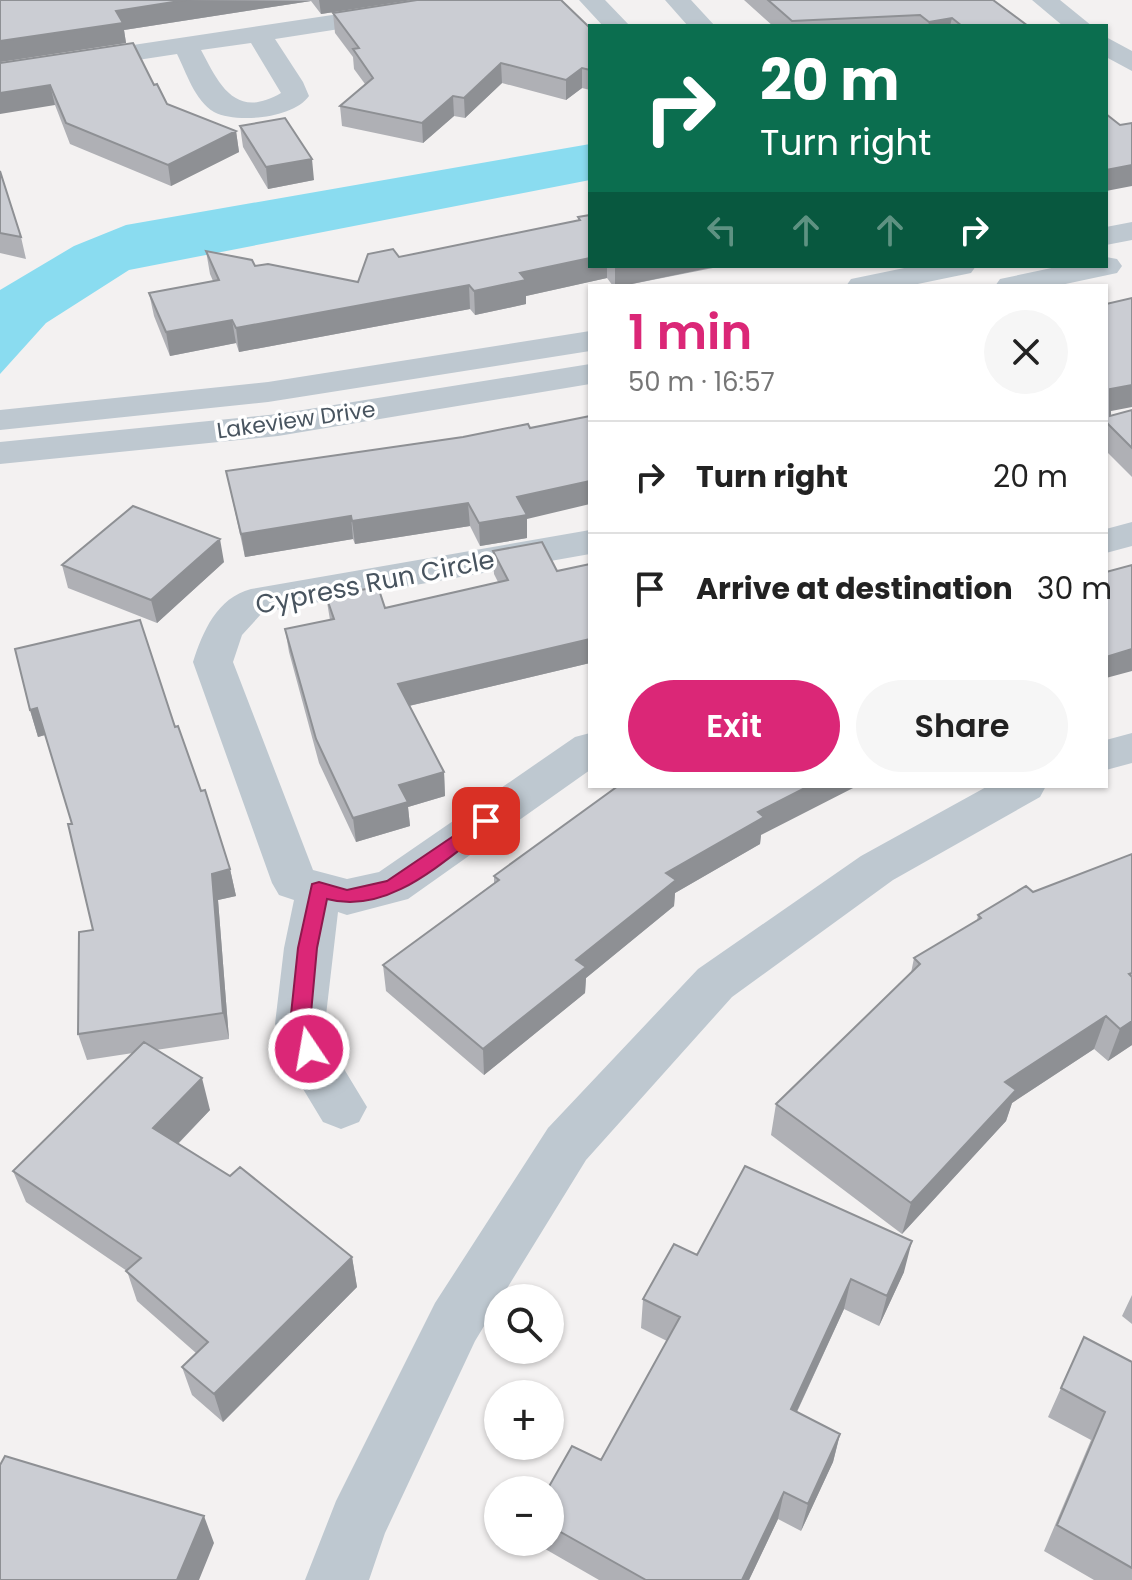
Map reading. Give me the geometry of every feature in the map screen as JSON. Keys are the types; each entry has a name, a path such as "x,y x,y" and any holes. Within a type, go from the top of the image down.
{"street":[{"path":"0,73 481,0"},
{"path":"591,0 615,24"},
{"path":"677,0 700,24"},
{"path":"1044,0 1076,24"},
{"path":"185,45 211,94 224,106 253,110 280,105 295,96 290,82 258,33"},
{"path":"1108,46 1132,63"},
{"path":"1108,236 1132,231"},
{"path":"1108,266 1132,260"},
{"path":"872,284 950,268"},
{"path":"1020,284 1096,268"},
{"name":"Lakeview Drive","path":"0,420 268,392 588,341"},
{"name":"Lakeview Drive","path":"0,453 278,425 588,374"},
{"name":"Cypress Run Circle","path":"588,542 251,602 223,630 213,662 295,883 347,897 392,887 588,749"},
{"path":"1108,754 1132,748"},
{"path":"337,1580 358,1523 455,1322 567,1144 715,983 877,868 1020,788"},
{"path":"319,890 308,948 300,1024 319,1074 341,1107"}],"water":[{"path":"588,144 588,180 129,270 46,323 0,374 0,290 74,246 126,225"}],"building":[{"path":"0,0 186,0 116,11 123,23 0,41"},
{"path":"417,0 561,0 588,26 588,70 582,68 566,80 501,63 464,98 453,96 422,123 340,106 373,78 353,49 359,48 333,13"},
{"path":"768,0 993,0 1025,24 960,24 952,18 929,22 920,15 792,21"},
{"path":"133,43 167,104 236,131 168,165 66,123 50,85 0,93 0,63"},
{"path":"1108,116 1120,125 1132,123 1132,165 1108,170"},
{"path":"285,118 312,159 266,167 240,126"},
{"path":"0,171 21,237 0,233"},
{"path":"588,215 588,258 520,273 526,280 474,291 469,285 236,328 232,320 166,332 149,293 219,280 206,251 252,260 255,266 268,264 358,282 368,254 393,249 399,257 580,220 578,217"},
{"path":"1132,298 1132,385 1110,389 1110,416 1132,410 1132,448 1108,424 1108,304"},
{"path":"588,416 588,481 517,497 527,515 479,523 468,503 352,521 351,516 241,534 226,471 463,437 528,424 530,428"},
{"path":"133,506 220,539 151,600 62,565"},
{"path":"542,542 557,571 588,564 588,639 398,684 444,772 399,785 408,802 353,818 316,739 285,629 334,619 326,596 378,587 385,608 508,580 493,551"},
{"path":"1132,565 1132,649 1108,656 1108,571"},
{"path":"140,620 175,727 178,726 201,791 205,790 230,869 212,874 223,1013 78,1034 79,932 93,930 68,824 72,824 37,708 30,710 15,649"},
{"path":"615,788 805,788 758,812 764,817 666,873 676,880 576,960 586,967 483,1049 383,965 499,880 494,876"},
{"path":"1132,854 1132,973 1129,974 1132,977 1132,1021 1120,1029 1106,1016 1005,1082 1016,1090 911,1203 776,1104 920,964 914,958 981,918 978,915 1026,886 1033,892"},
{"path":"144,1042 202,1078 153,1128 230,1176 240,1167 352,1257 214,1394 182,1367 208,1342 126,1271 141,1258 13,1171"},
{"path":"745,1166 912,1241 887,1296 851,1279 791,1409 840,1434 808,1504 784,1492 742,1580 646,1580 564,1534 564,1476 555,1476 572,1446 601,1460 680,1317 643,1299 674,1244 697,1255"},
{"path":"1084,1337 1132,1362 1132,1568 1057,1525 1105,1412 1061,1388"},
{"path":"5,1456 204,1516 177,1580 0,1580 0,1465"}],"route":[{"path":"309,1049 300,1024 308,948 319,890 347,897 392,887 486,821"}]}
